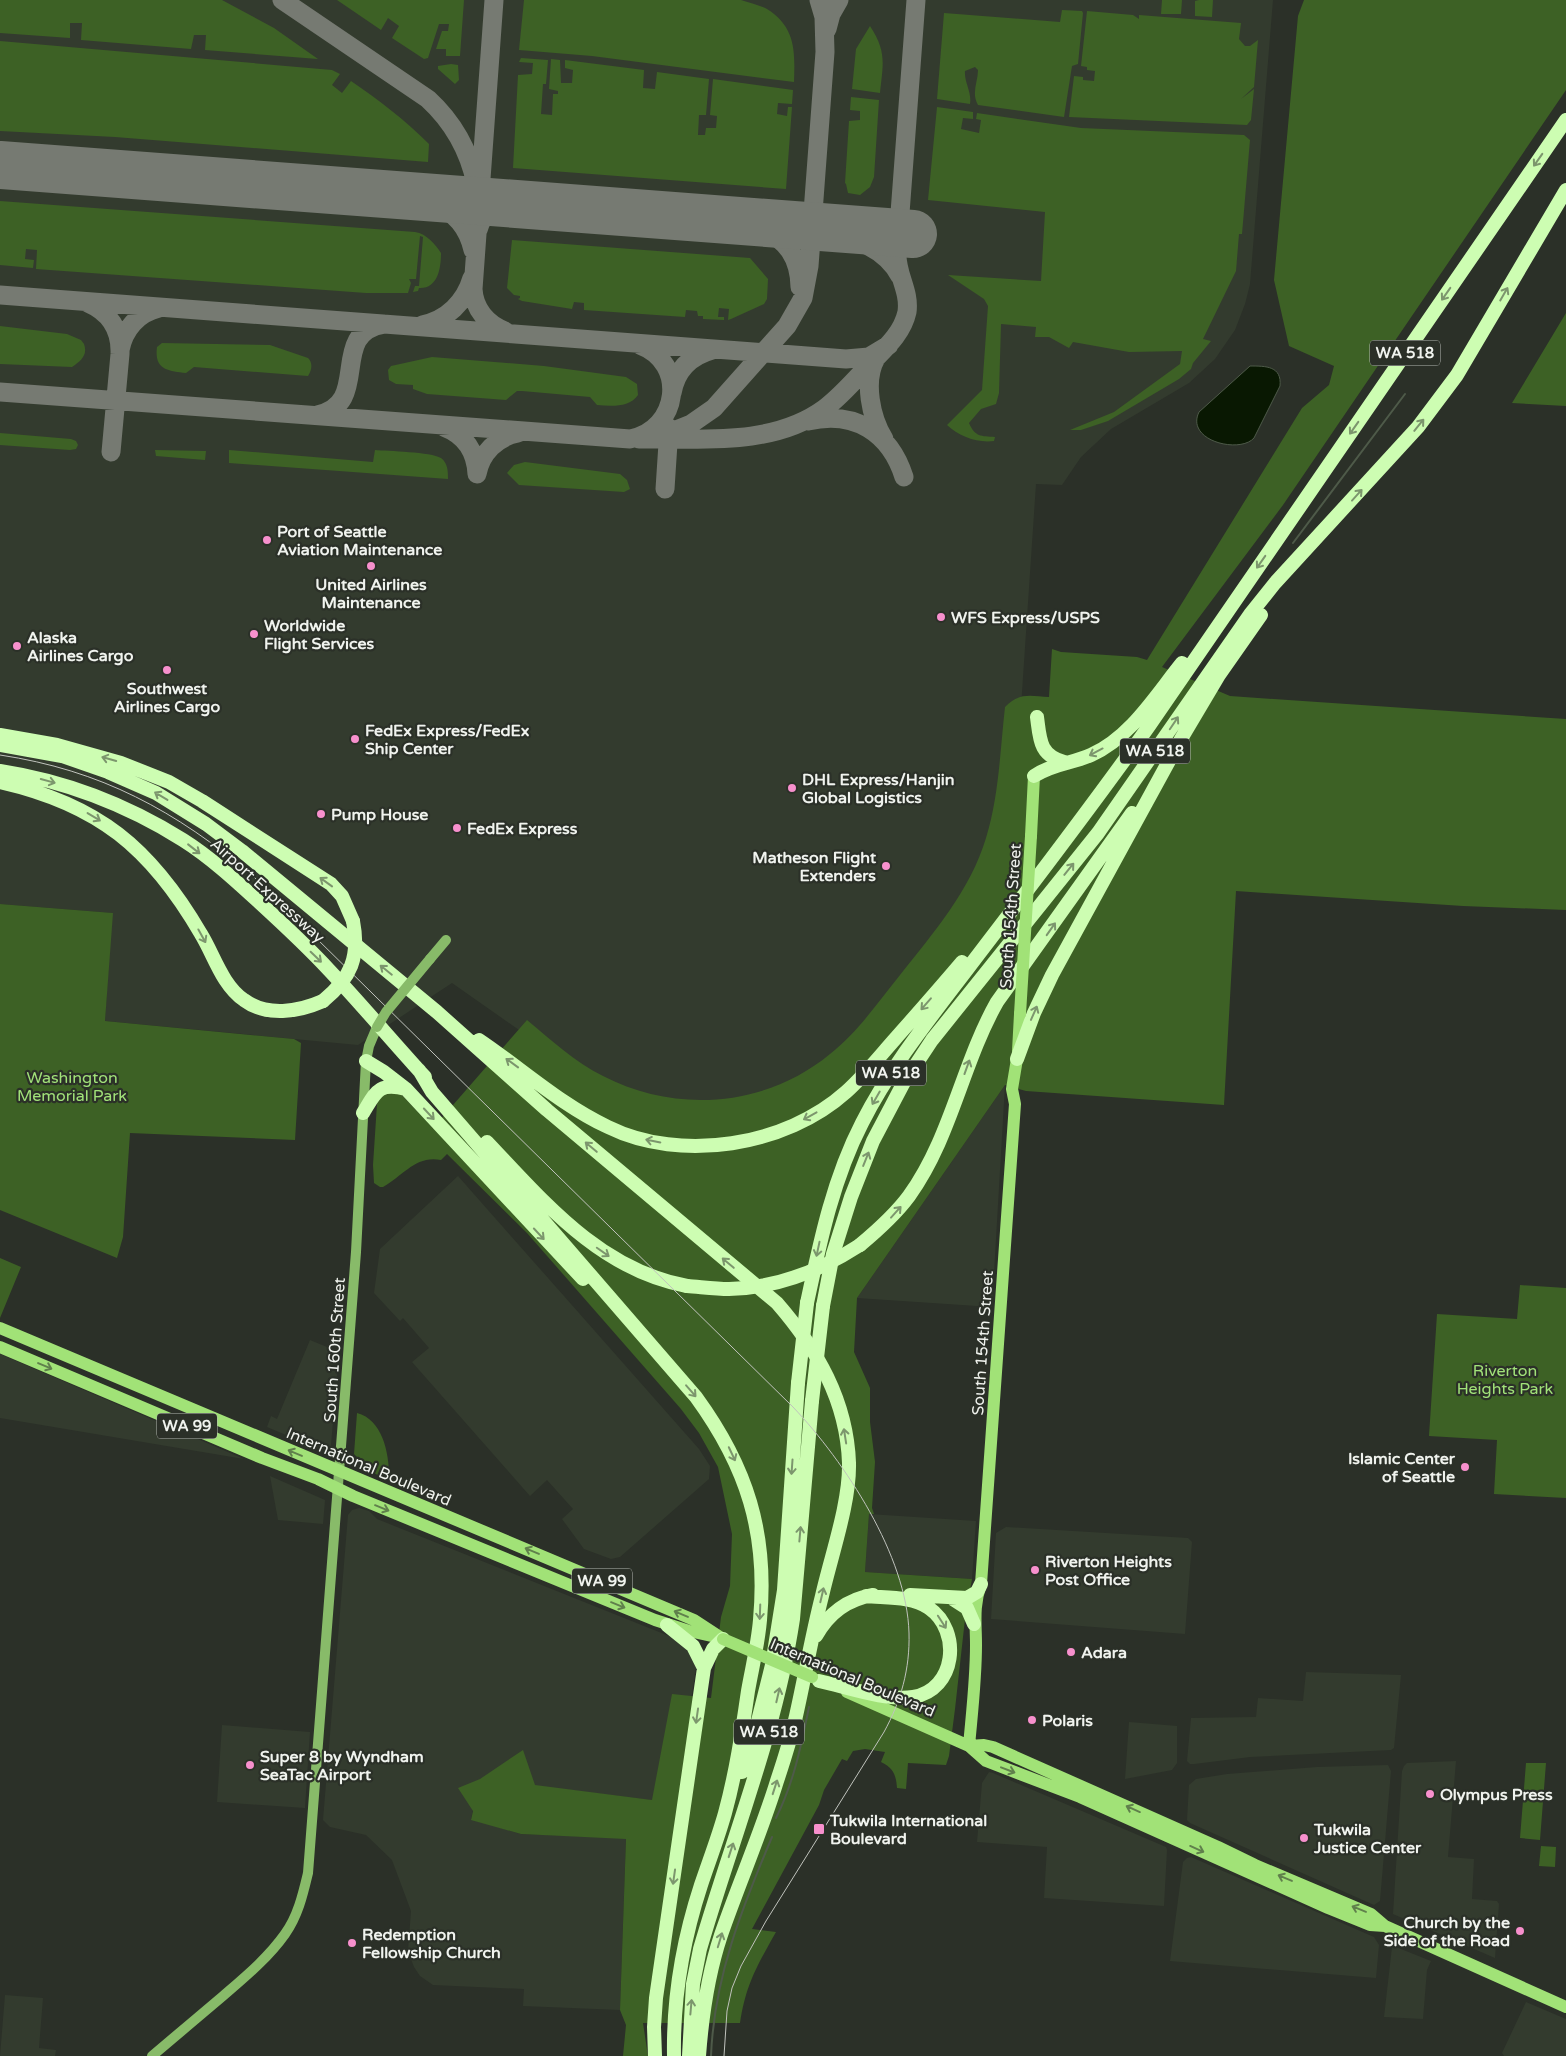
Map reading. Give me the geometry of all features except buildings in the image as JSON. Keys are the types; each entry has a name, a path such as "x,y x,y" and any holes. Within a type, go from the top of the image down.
{"highway":[{"name":"WA 518","path":"674,2056 675,2000 680,1967 700,1886 724,1814 737,1786 756,1729 772,1665 784,1590 798,1384 807,1303 822,1231 843,1168 862,1124 896,1064 1149,726 1566,120"},
{"name":"WA 518","path":"689,2056 692,1993 700,1949 770,1730 788,1652 793,1618 822,1306 833,1254 851,1196 873,1141 903,1084 932,1040 1098,833 1251,613 1275,583 1418,427 1457,375 1566,190"},
{"path":"1018,1059 1034,1013 1052,975 1181,740 1219,675 1256,621 1338,515"},
{"path":"1034,776 1051,766 1092,754 1113,743 1132,726 1244,586"},
{"path":"1037,717 1044,751 1051,758 1064,762"},
{"path":"0,735 67,747 121,763 169,782 202,801 331,884 342,896 353,921 356,937 352,966 343,983 323,1000 308,1008 279,1011 251,1005 232,989 220,971 178,895 157,870 128,842 107,824 72,805 31,789 0,782"},
{"path":"419,1070 535,1193 589,1242 610,1257 668,1283 687,1286 729,1289 780,1283 800,1278 834,1262 860,1245 896,1212 913,1190 925,1170 947,1123 968,1064 984,1026 997,1002 1102,856 1181,740"},
{"name":"Airport Expressway","path":"0,745 62,756 108,772 156,793 206,824 242,851 437,1012"},
{"name":"Airport Expressway","path":"0,771 57,784 100,798 138,815 184,840 234,879 328,969 419,1070"},
{"path":"437,1012 494,1050 583,1115 632,1137 691,1147 724,1145 762,1138 796,1124 823,1109 846,1092 875,1062 1039,875"},
{"path":"437,1012 547,1110 777,1304 794,1322 831,1381 840,1409 849,1463 847,1488 811,1643 796,1718 776,1783 721,1936 712,1970 702,2023 699,2056"},
{"path":"366,1061 406,1089 644,1346 674,1371"},
{"path":"419,1070 432,1092 674,1371 707,1412 731,1452 749,1496 757,1524 760,1550 760,1621 736,1762 724,1814"},
{"path":"363,1113 373,1096 381,1088 392,1085 406,1089"},
{"path":"811,1643 820,1628 838,1610 852,1601 866,1596 893,1594 967,1598 972,1596 981,1584"},
{"path":"819,1681 873,1694 902,1698 925,1692 936,1685 944,1674 950,1660 951,1648 945,1625 938,1615 929,1608 915,1602 866,1596"},
{"path":"953,1598 967,1608 974,1624"},
{"path":"667,1625 693,1646 704,1668"},
{"path":"655,2056 656,1998 704,1668 713,1649 723,1639"}],"main road":[{"name":"South 154th Street","path":"976,1643 982,1629 984,1596 981,1584 1015,1104 1019,1091 1020,1014 1034,776"},
{"name":"South 160th Street","path":"152,2056 262,1962 286,1933 303,1894 309,1867 340,1472 356,1252 366,1061 372,1036 386,1012 446,940"},
{"name":"International Boulevard","path":"0,1328 694,1620 723,1639"},
{"name":"International Boulevard","path":"0,1347 667,1625 723,1639 969,1746 986,1761 1177,1834 1283,1889 1370,1925 1385,1926 1566,2007"},
{"name":"South 154th Street","path":"969,1746 976,1643 974,1624 976,1596 981,1584"}],"shaded area":[{"path":"0,0 1273,0 1250,284 1235,330 1215,359 1189,383 1111,429 1081,457 1062,485 1036,484 1021,707 977,888 835,1066 767,1101 696,1114 613,1096 452,983 358,1045 105,1021 112,913 0,904"},
{"path":"1250,366 1262,366 1276,371 1280,379 1280,386 1254,438 1247,443 1238,445 1216,442 1200,431 1197,422 1199,412"},
{"path":"1005,1085 992,1307 857,1298"},
{"path":"458,1176 699,1449 710,1466 709,1479 620,1557 611,1559 584,1549 562,1519 573,1509 547,1480 530,1496 412,1362 429,1348 403,1318 400,1321 374,1293 380,1249"},
{"path":"310,1340 339,1352 331,1445 329,1449 324,1451 267,1427 271,1416 277,1419"},
{"path":"0,1354 163,1424 244,1459 0,1418"},
{"path":"270,1476 325,1500 323,1524 278,1520"},
{"path":"359,1508 369,1511 377,1519 679,1640 690,1652 696,1668 675,1803 480,1779 471,1819 521,1834 626,1838 620,2010 523,2006 524,1989 433,1985 420,1976 414,1967 408,1951 411,1911 392,1860 366,1835 330,1827 323,1820 348,1515 352,1510"},
{"path":"869,1514 976,1521 972,1579 865,1572"},
{"path":"1006,1527 1188,1538 1192,1542 1185,1634 991,1619 996,1533"},
{"path":"1306,1672 1401,1675 1394,1748 1391,1750 1250,1757 1194,1764 1190,1764 1187,1761 1191,1718 1256,1717 1258,1698 1303,1701"},
{"path":"1129,1722 1177,1726 1177,1763 1172,1770 1125,1779"},
{"path":"222,1725 310,1732 305,1808 217,1802"},
{"path":"1456,1761 1448,1857 1474,1859 1472,1899 1497,1901 1499,1904 1495,1958 1393,1914 1402,1771 1404,1766 1407,1763"},
{"path":"1388,1765 1391,1771 1380,1901 1374,1905 1187,1820 1189,1785 1196,1779 1227,1774 1317,1767"},
{"path":"989,1772 1166,1847 1164,1906 1044,1898 1047,1847 977,1842 982,1783"},
{"path":"1191,1857 1374,1937 1379,1945 1376,1978 1170,1961 1183,1862"},
{"path":"1392,1947 1431,1961 1427,1970 1423,2019 1384,2017"},
{"path":"5,1995 43,1998 39,2048 56,2050 55,2056 0,2056"},
{"path":"1526,2002 1566,2019 1566,2056 1504,2056 1502,2053"}],"green space":[{"path":"0,0 222,0 274,28 318,59 205,50 206,35 194,35 191,49 81,40 82,23 70,23 70,38 0,33"},
{"path":"337,0 464,0 460,56 446,56 446,49 436,49 442,31 448,31 449,24 439,24 428,58 424,59 392,38 399,26 388,18 381,30"},
{"path":"524,0 741,0 761,6 777,16 789,32 794,50 794,82 592,56 519,50"},
{"path":"1162,0 1182,0 1181,14 1161,14"},
{"path":"1213,0 1212,17 1195,16 1195,1"},
{"path":"1304,0 1566,0 1566,90 1283,505 1162,667 1230,696 1566,719 1566,910 1463,906 1236,891 1224,1105 1026,1091 1005,1085 857,1298 854,1352 870,1388 870,1422 875,1462 872,1508 874,1514 869,1514 865,1572 972,1579 965,1619 949,1756 946,1765 908,1763 906,1789 897,1788 893,1772 881,1762 885,1752 865,1749 853,1751 847,1761 842,1759 752,1929 776,1932 749,1986 740,2023 643,2023 648,2056 623,2056 626,2025 620,2010 626,1839 521,1834 471,1820 473,1811 458,1788 480,1779 523,1750 535,1785 652,1800 672,1694 711,1698 721,1617 730,1586 732,1534 718,1467 699,1433 681,1409 527,1233 447,1154 441,1160 424,1160 417,1163 383,1187 374,1183 373,1165 377,1104 381,1097 386,1094 399,1092 433,1128 527,1020 573,1057 603,1076 631,1088 660,1096 690,1100 720,1099 749,1094 778,1085 805,1072 830,1054 850,1036 867,1016 926,943 950,910 971,876 986,838 994,806 1005,707 1010,702 1021,697 1049,697 1052,649 1061,652 1137,657 1147,660 1302,408 1329,385 1334,366 1289,346 1274,280 1298,16"},
{"path":"1062,10 1082,11 1083,13 1078,64 1072,66 1064,117 978,105 975,92 978,70 975,67 965,71 970,104 937,99 944,13 1060,22"},
{"path":"1087,11 1133,15 1139,19 1139,15 1241,23 1239,39 1245,46 1250,46 1258,40 1254,87 1241,99 1254,89 1251,120 1247,125 1069,117 1074,76 1083,77 1083,80 1094,81 1095,71 1087,70 1087,67 1081,66"},
{"path":"870,26 881,51 883,66 880,93 852,89 856,49"},
{"path":"0,41 332,70 340,74 332,85 342,93 351,81 372,95 420,135 429,144 428,162 115,137 0,131"},
{"path":"521,58 548,60 546,84 543,84 541,114 552,115 553,94 558,94 558,91 549,89 551,59 560,60 561,83 572,83 573,70 565,68 565,60 644,70 643,88 655,89 657,72 709,79 706,115 699,115 698,135 705,135 706,128 716,128 717,116 710,115 713,79 793,90 792,104 778,103 777,114 787,116 788,107 792,107 786,189 513,168 518,75 532,74 533,63 519,62"},
{"path":"458,65 459,80 455,84 438,69 438,66"},
{"path":"851,97 879,100 874,177 870,187 860,195 848,193 845,183 849,121 860,120 860,111 850,110"},
{"path":"937,107 973,112 973,119 963,118 961,129 979,133 981,120 976,119 977,113 1081,128 1244,135 1250,140 1242,234 1239,234 1236,271 1203,339 1211,341 1193,363 1191,369 1179,379 1108,421 1081,430 1070,430 1114,412 1180,364 1182,351 1129,352 1073,342 1069,348 1049,337 1035,337 1036,327 1001,324 999,393 996,404 981,409 969,423 976,433 982,436 995,437 994,441 981,441 969,438 957,433 947,425 982,390 988,306 984,299 948,275 1041,281 1045,212 928,200"},
{"path":"0,201 415,232 427,237 436,246 441,253 440,265 437,276 430,285 413,292 415,286 419,286 423,237 420,236 416,279 409,279 411,283 408,293 366,293 36,269 37,250 26,249 25,259 34,260 33,268 0,265"},
{"path":"512,240 750,258 768,279 767,299 764,304 728,320 729,309 719,308 718,317 724,317 724,320 703,319 703,316 698,316 697,311 686,310 685,317 584,310 584,303 574,302 572,309 522,301 518,299 520,296 514,295 507,288"},
{"path":"1566,313 1566,406 1512,403"},
{"path":"0,326 67,334 81,340 85,348 84,355 72,367 0,364"},
{"path":"162,343 270,345 308,358 311,362 311,369 308,376 194,367 186,373 173,371 164,368 158,360 157,347"},
{"path":"432,357 544,366 626,377 637,384 638,395 630,402 614,406 597,405 590,397 522,391 517,391 506,400 427,394 413,389 413,385 396,384 389,380 388,370 391,366"},
{"path":"0,433 71,439 76,441 78,445 76,449 70,450 0,445"},
{"path":"155,450 206,451 205,460 156,456"},
{"path":"229,450 373,462 375,450 419,453 441,458 447,468 448,479 229,463"},
{"path":"525,462 620,474 627,480 630,489 624,492 519,485 507,473 514,465"},
{"name":"Washington Memorial Park","path":"0,904 113,913 105,1021 294,1039 301,1043 295,1140 130,1133 123,1237 117,1258 0,1210"},
{"path":"0,1258 21,1267 0,1318"},
{"name":"Riverton Heights Park","path":"1520,1285 1566,1288 1566,1498 1494,1494 1497,1440 1429,1436 1437,1314 1517,1319"},
{"path":"357,1413 374,1423 379,1431 388,1461 389,1481 372,1472 354,1454"},
{"path":"1526,1763 1546,1763 1540,1840 1520,1838"},
{"path":"1541,1846 1556,1847 1555,1867 1539,1866"}],"waterway":[{"path":"1293,543 1405,394"},
{"path":"776,1818 792,1777 809,1707"},
{"path":"711,2056 713,2027 731,1944 750,1890 772,1837"}],"taxiway":[{"path":"282,0 428,99 445,117 459,137 469,160 476,184"},
{"path":"494,0 473,289 476,303 483,315 487,320 505,331"},
{"path":"666,434 691,424 714,408 787,326 803,298 809,266 825,52 824,17 819,0"},
{"path":"827,29 831,14 839,0"},
{"path":"639,439 734,438 782,430 804,421 824,409 841,394 885,348 901,328 907,312 907,296 897,261 897,253 916,0"},
{"path":"0,167 29,167"},
{"path":"351,192 407,197 441,207 455,217 466,231 473,250"},
{"path":"478,230 485,216 497,207 524,205 575,209"},
{"path":"679,217 739,223 758,228 774,236 788,248 797,264 800,287"},
{"path":"758,224 816,230 856,240 874,249 889,261 900,276"},
{"path":"422,325 431,323 454,309 465,295 472,278"},
{"path":"0,295 846,359 869,357 889,345"},
{"path":"88,303 108,317 116,330 120,345 111,452"},
{"path":"120,350 125,335 133,323 151,310 159,308"},
{"path":"317,415 334,408 343,397 348,384 357,340 367,330 384,324"},
{"path":"0,392 630,439 646,433 659,423 667,410 671,395 671,380 666,366 655,354 640,345"},
{"path":"672,393 677,377 685,365 697,356 712,350"},
{"path":"876,358 870,377 870,399 875,421 884,439"},
{"path":"808,421 825,418 841,419 855,422 868,428 890,448 904,477"},
{"path":"444,427 458,435 468,445 474,458 477,474 482,459 491,447 503,438 518,433"},
{"path":"665,489 669,428"}],"runway":[{"path":"0,165 913,234"}],"tram line":[{"path":"0,755 71,771 136,797 166,813 195,832 253,876 793,1407 833,1455 870,1512 885,1542 906,1603 909,1646 906,1672 900,1697 884,1732 766,1921 741,1966 732,1988 727,2011 724,2056"}],"place":[{"name":"Port of Seattle Aviation Maintenance","path":"267,540"},
{"name":"United Airlines Maintenance","path":"371,566"},
{"name":"WFS Express/USPS","path":"941,617"},
{"name":"Worldwide Flight Services","path":"254,634"},
{"name":"Alaska Airlines Cargo","path":"17,646"},
{"name":"Southwest Airlines Cargo","path":"167,670"},
{"name":"FedEx Express/FedEx Ship Center","path":"355,739"},
{"name":"DHL Express/Hanjin Global Logistics","path":"792,788"},
{"name":"Pump House","path":"321,814"},
{"name":"FedEx Express","path":"457,828"},
{"name":"Matheson Flight Extenders","path":"886,866"},
{"name":"Islamic Center of Seattle","path":"1465,1467"},
{"name":"Riverton Heights Post Office","path":"1035,1570"},
{"name":"Adara","path":"1071,1652"},
{"name":"Polaris","path":"1032,1720"},
{"name":"Super 8 by Wyndham SeaTac Airport","path":"250,1765"},
{"name":"Olympus Press","path":"1430,1794"},
{"name":"Tukwila International Boulevard","path":"819,1829"},
{"name":"Tukwila Justice Center","path":"1304,1838"},
{"name":"Church by the Side of the Road","path":"1520,1931"},
{"name":"Redemption Fellowship Church","path":"352,1943"}]}
